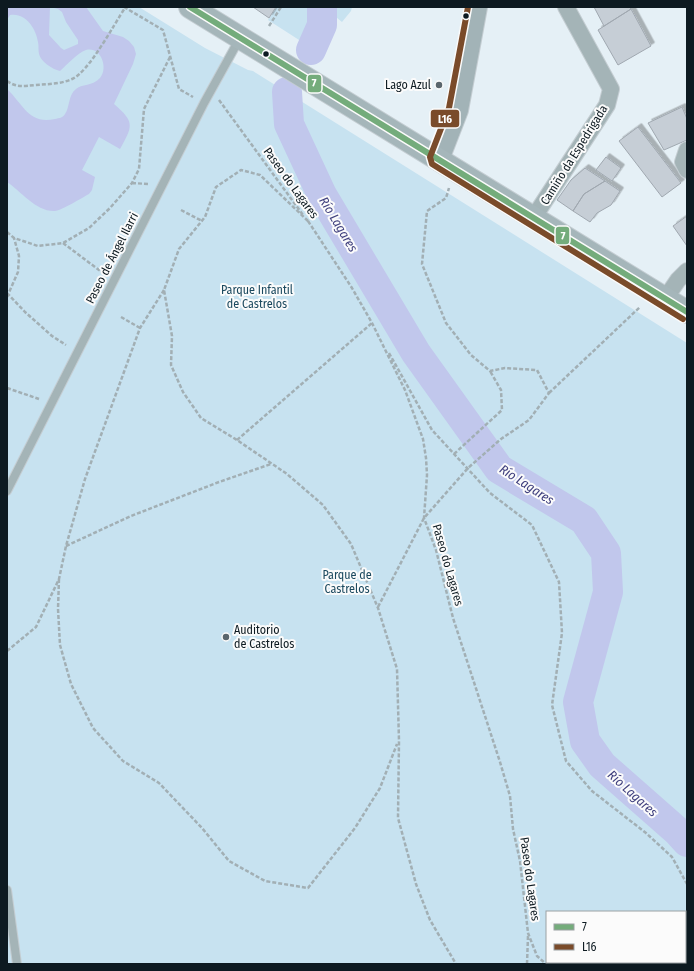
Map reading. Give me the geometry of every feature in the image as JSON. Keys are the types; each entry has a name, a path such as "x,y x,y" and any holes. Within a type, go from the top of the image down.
{"main road":[{"path":"190,7 687,312"},
{"path":"447,164 476,7"}],"street":[{"name":"Camiño da Espedrigada","path":"534,218 607,105 611,89 566,7"},
{"path":"687,150 683,162 687,170"},
{"path":"665,299 678,280 687,271"}],"lane":[{"name":"Paseo de Ángel Ilarri","path":"7,491 204,103 241,38"},
{"path":"7,890 17,964"}],"path":[{"path":"7,81 15,86 57,83 73,79 82,72 92,59 124,7 163,30 179,89 204,103"},
{"path":"269,26 281,7"},
{"path":"7,232 14,238 38,246 63,243 89,228 110,208 132,183 138,168 144,109 170,57"},
{"name":"Paseo do Lagares","path":"216,97 308,221 352,288 372,323 405,390 423,439 426,458 427,475 424,518 436,550 453,618 510,796 513,829 520,861 528,933 537,956 546,964"},
{"path":"447,164 446,198 427,211 422,264 446,323 471,355 490,371 502,390 502,410 454,454"},
{"path":"308,221 260,175 241,170 216,187 205,217 179,249 164,290 140,328 85,479 66,546 59,579 58,609 60,645 71,684 93,728 123,761 159,783 202,828 229,862 265,881 308,888 355,828 380,788 398,741"},
{"path":"132,183 148,184"},
{"path":"181,210 202,221"},
{"path":"14,238 19,256 18,272 8,295 52,336 66,345"},
{"path":"63,243 103,274"},
{"path":"164,290 172,336 171,365 183,392 201,418 237,440 287,474 323,505 351,544 378,608 397,669 398,818 416,884 430,920 456,964"},
{"path":"378,608 424,518 468,468 501,439 529,420 549,393 640,307"},
{"path":"121,317 140,328"},
{"path":"237,440 372,323 432,430 490,493 532,525 559,582 562,633 552,705 566,761 592,791 646,833 672,857 687,884"},
{"path":"490,371 505,368 537,370 549,393"},
{"path":"7,388 39,399"},
{"path":"66,546 131,516 219,482 271,464"},
{"path":"7,651 36,627 59,579"},
{"path":"527,964 528,933"}],"green space":[{"name":"Parque de Castrelos","path":"7,7 139,7 205,48 248,70 253,71 687,343 687,964 7,964"},
{"path":"276,7 352,7 351,11 342,22 331,13 310,47 268,20"}],"water":[{"path":"7,7 50,7 86,7 103,31 123,37 129,41 134,47 136,54 133,64 114,104 126,115 129,120 130,125 128,135 120,149 99,137 82,170 95,177 92,190 89,194 82,198 55,211 35,205 7,182 7,89 22,107 33,116 46,120 59,118 67,111 70,98 78,87 97,81 100,78 104,68 102,58 95,51 86,50 76,56 60,71 54,69 47,65 40,57 37,37 29,22 20,16 15,15 10,15 7,20","holes":["50,7 58,9 62,12 66,22 78,40 78,44 64,50 49,35"]}],"building":[{"path":"253,7 276,7 269,18"},
{"path":"594,7 629,7 631,9 604,26"},
{"path":"631,9 651,46 618,65 598,30"},
{"path":"682,107 687,119 687,140 664,150 648,123"},
{"path":"638,127 681,183 662,197 619,141"},
{"path":"606,157 621,168 612,181 596,170"},
{"path":"585,168 605,181 584,194 573,211 557,200 571,180"},
{"path":"605,181 620,191 611,205 597,213 590,222 573,211 584,194"},
{"path":"687,216 687,246 673,226"}],"waterway":[{"name":"Río Lagares","path":"311,50 322,25 322,7"},
{"name":"Río Lagares","path":"287,92 289,124 322,195 416,353 499,469 584,520 606,553 608,592 578,702 585,741 602,765 677,831 687,842"}],"transit line":[{"name":"7","path":"190,7 687,312"},
{"name":"L16","path":"468,7 449,108 430,157 432,164 683,319"}],"place":[{"name":"Lago Azul","path":"439,85"},
{"name":"Auditorio de Castrelos","path":"226,637"}],"park label":[{"name":"Parque Infantil de Castrelos","path":"257,297"}]}
